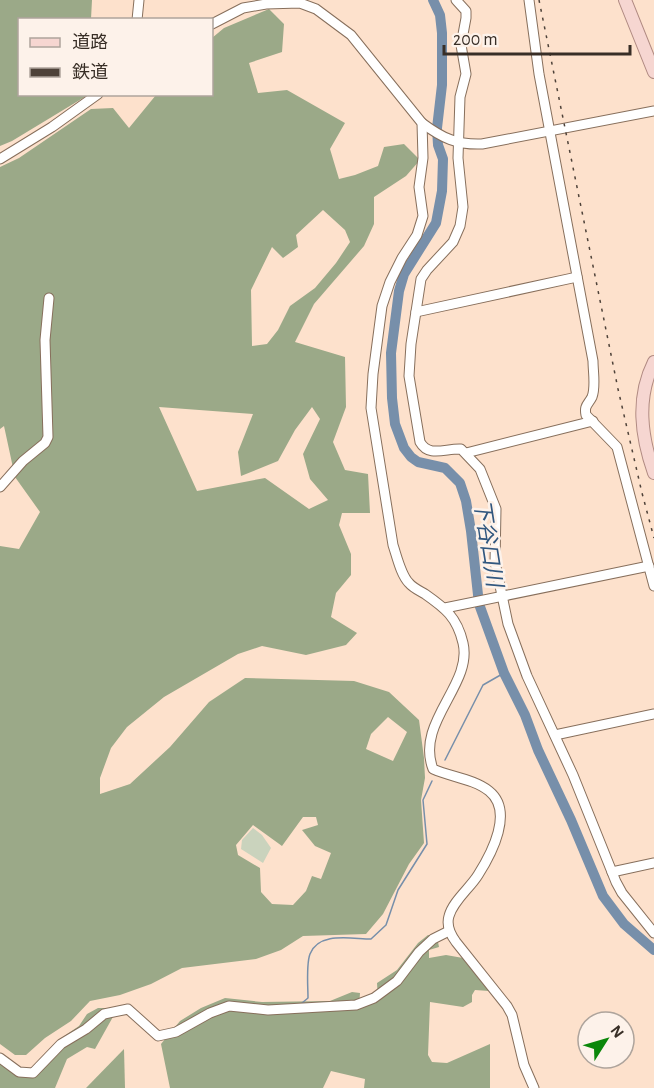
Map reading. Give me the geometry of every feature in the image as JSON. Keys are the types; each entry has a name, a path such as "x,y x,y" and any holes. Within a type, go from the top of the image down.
{"main road":[{"path":"625,0 654,72"},
{"path":"654,362 642,403 644,442 654,473"}],"street":[{"path":"137,18 139,0"},
{"path":"456,0 466,11 461,45 466,74 460,97 458,158 463,199 460,226 453,242 421,279 409,376 420,442 427,450 433,452 457,449 466,453 480,469 496,509 497,596 527,676 555,735 612,872 622,893 654,933"},
{"path":"529,0 550,132 593,361 594,382 592,396 586,405 586,415 617,447 654,586"},
{"path":"213,23 243,8 266,4 301,2 316,9 351,35 422,123 439,136 460,144 482,144 654,111"},
{"path":"0,159 52,127 95,96"},
{"path":"422,123 423,158 419,187 423,216 417,235 390,282 382,306 374,363 371,408 393,545 397,556 408,583 453,616 463,643 464,654 459,673 429,739 429,758 433,769 478,784 498,801 500,817 496,840 478,875 452,909 448,923 449,931 512,1015 524,1065 534,1088"},
{"path":"416,312 577,277"},
{"path":"0,487 23,461 45,443 48,437 45,340 49,298"},
{"path":"466,453 593,421"},
{"path":"445,608 649,566"},
{"path":"555,735 654,714"},
{"path":"612,872 654,863"},
{"path":"0,1058 19,1072 33,1073 61,1044 86,1029 104,1014 114,1011 128,1009 158,1036 176,1032 210,1013 229,1006 268,1010 356,1005 374,998 397,981 413,963 418,952 433,939 449,931"}],"green space":[{"path":"0,0 92,0 91,18 18,18 18,96 86,96 0,146"},
{"path":"269,9 284,24 282,52 249,63 258,93 287,90 345,123 330,149 339,179 378,166 384,147 404,144 420,160 406,176 374,197 374,224 364,246 314,304 295,342 345,357 346,407 333,442 345,470 368,474 370,513 342,513 339,525 351,554 351,575 336,593 331,617 357,633 346,645 306,655 262,646 238,654 164,697 127,727 111,748 100,778 100,794 130,784 170,747 209,702 245,678 354,681 389,692 419,720 425,778 421,800 424,843 409,864 383,914 366,934 303,936 281,950 256,959 182,968 151,984 120,995 90,1001 71,1021 45,1038 26,1055 15,1055 0,1044 0,546 19,549 40,512 15,477 4,426 0,429 0,167 19,158 91,109 113,108 129,128 155,96 213,96 213,37 224,28","holes":["323,210 345,230 350,242 315,288 290,306 278,330 267,344 252,346 251,290 272,247 283,258 298,247 296,235","159,407 253,414 238,452 241,476 278,461 295,430 312,407 320,419 303,454 310,479 328,500 309,509 265,478 197,491","388,717 407,732 393,761 366,749 371,734","303,817 316,817 318,825 302,830 315,846 331,853 321,879 312,876 306,891 293,905 272,904 261,892 260,868 238,855 236,845 253,825 282,846"]},
{"path":"253,828 262,835 271,848 263,863 241,849 242,840"},
{"path":"428,935 437,937 439,947 429,950 429,958 446,955 463,958 489,991 475,990 472,1002 463,1007 430,1002 428,1055 432,1062 447,1063 490,1044 490,1088 364,1088 365,1079 331,1071 323,1088 170,1088 161,1044 180,1021 201,1008 225,998 262,1002 330,1001 352,992 360,993 359,1007 378,1000 377,983 397,970 418,943"},
{"path":"98,1008 107,1008 114,1015 95,1049 87,1047 67,1059 55,1088 0,1088 0,1054 10,1068 28,1070 57,1041 79,1026 87,1014"},
{"path":"124,1049 125,1088 86,1088"}],"waterway":[{"name":"下谷口川","path":"433,0 440,15 442,33 442,85 437,128 438,145 443,159 442,191 436,223 404,274 399,291 391,353 395,424 404,448 411,457 418,462 445,468 460,483 466,501 471,531 479,604 504,673 525,715 538,750 603,896 624,924 654,950"},
{"path":"445,760 483,685 504,673"},
{"path":"302,1003 308,998 308,964 314,947 328,939 371,939 386,925 398,890 427,844 423,800 432,781"}],"railway":[{"path":"539,0 618,389 654,538"}]}
